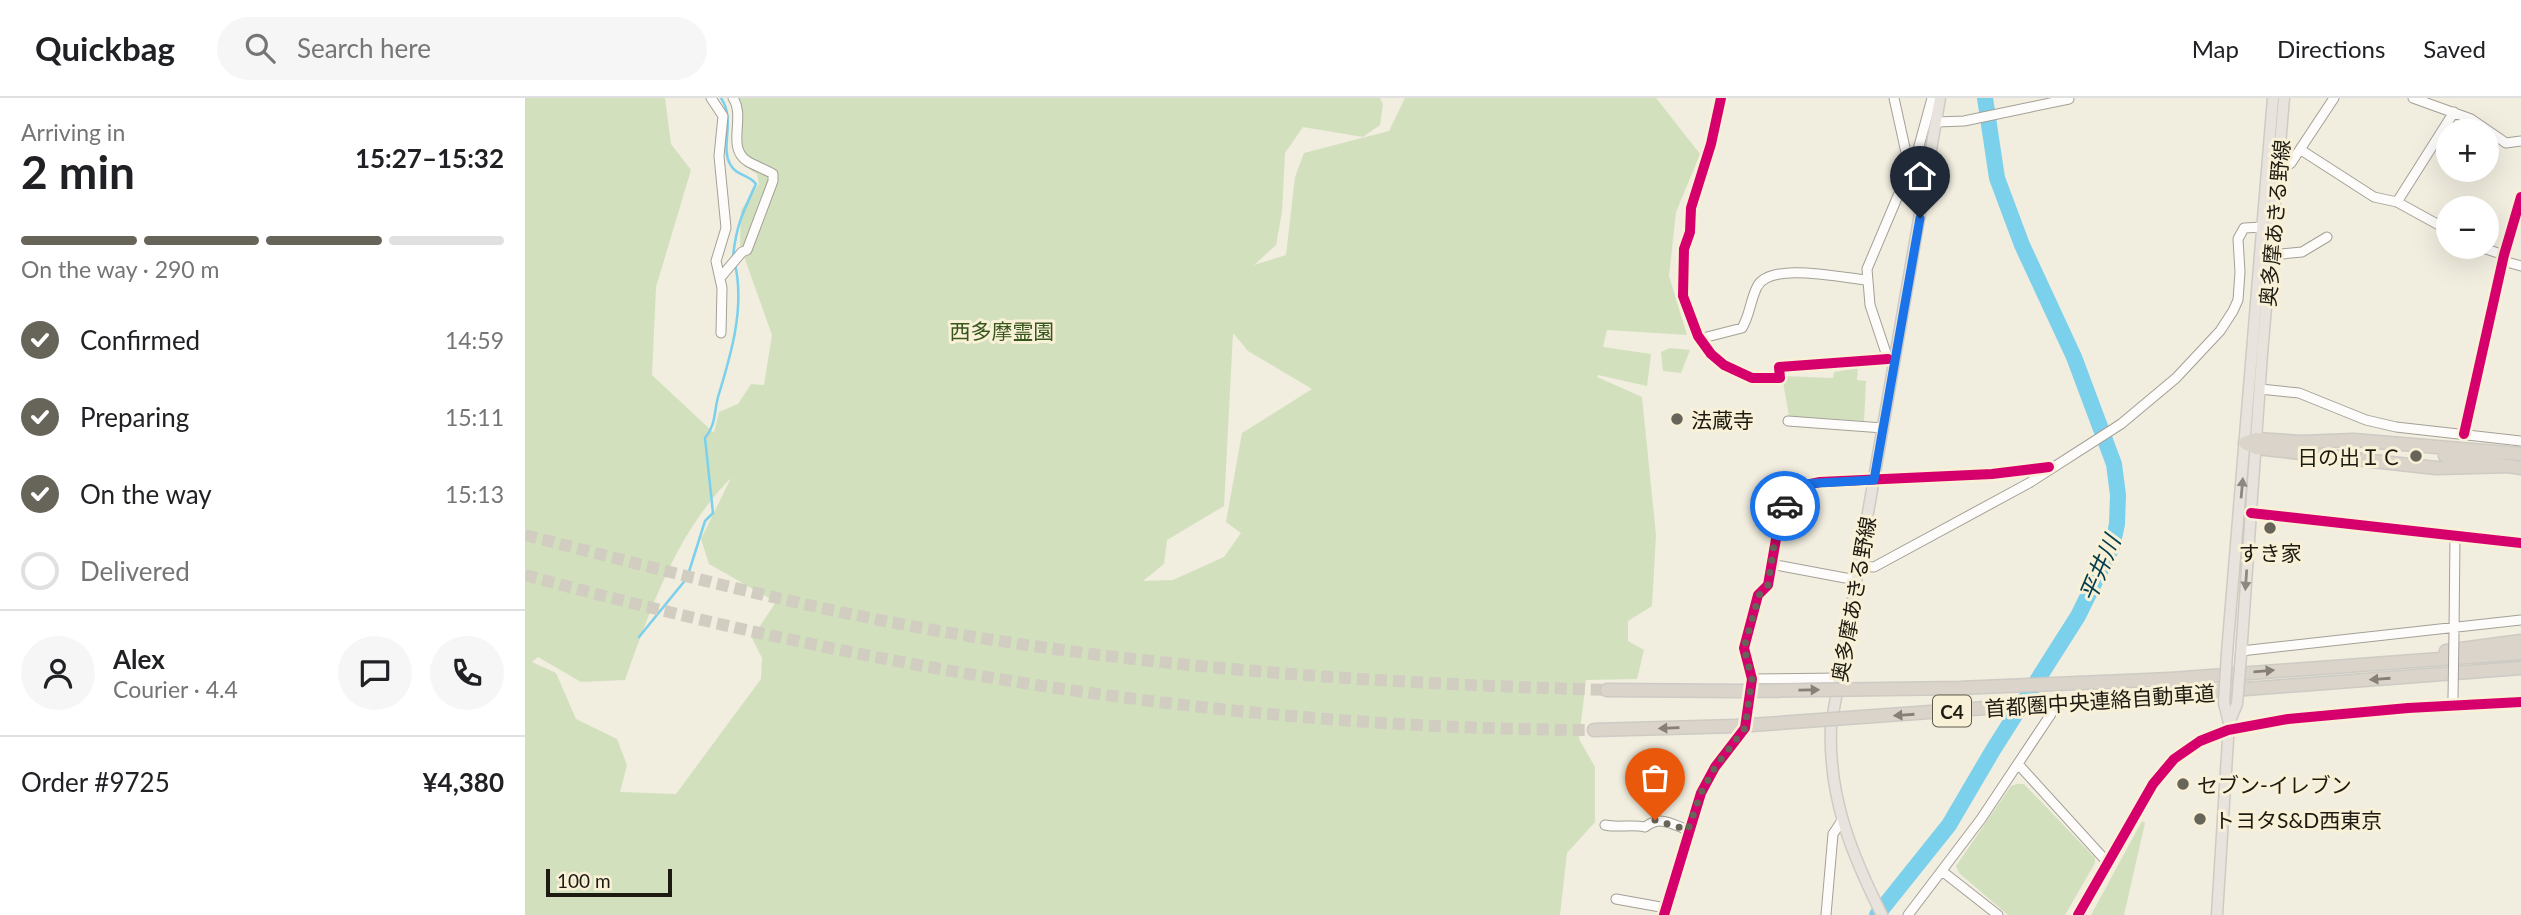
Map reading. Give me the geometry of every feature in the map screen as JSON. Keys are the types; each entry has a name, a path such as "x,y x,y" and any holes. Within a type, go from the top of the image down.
{"highway":[{"path":"2252,443 2335,440 2368,433 2518,462"},
{"path":"2252,443 2330,455 2518,462"},
{"path":"2328,666 2521,641"},
{"name":"首都圏中央連絡自動車道","path":"1607,690 1960,688 2171,679 2521,653"},
{"name":"首都圏中央連絡自動車道","path":"1594,730 1737,726 2521,668"},
{"path":"2421,676 2521,676"}],"main road":[{"name":"奥多摩あきる野線","path":"1882,915 1841,822 1831,759 1839,678 1883,428 1891,361 1940,98"},
{"name":"奥多摩あきる野線","path":"2217,915 2229,727 2224,703 2227,653 2260,389 2271,255 2273,98"},
{"name":"奥多摩あきる野線","path":"2229,727 2237,704 2251,513 2263,227 2284,98"}],"street":[{"path":"711,98 723,116 719,156 727,212 726,228 716,261 723,310 721,333"},
{"path":"720,278 741,253 747,250 773,181 772,174 745,160 737,149 738,110 733,98"},
{"path":"1721,98 1711,144 1693,199 1683,258 1683,296 1699,338 1711,354 1724,365 1752,378 1780,378 1779,367 1891,361 1866,280 1869,259 1926,128 1932,98"},
{"path":"1894,98 1909,167"},
{"path":"2273,175 2301,150 2334,98"},
{"path":"2413,98 2471,119 2506,143 2521,141"},
{"path":"1937,122 1967,120 2069,99"},
{"path":"2397,202 2454,112"},
{"path":"2301,150 2364,192 2397,202 2436,223"},
{"path":"2464,434 2503,258 2517,220 2521,197"},
{"path":"1859,566 1874,567 2029,483 2049,467 2117,427 2176,378 2220,331 2238,300 2238,239 2244,228 2263,227"},
{"path":"2271,255 2302,252 2327,237"},
{"path":"2499,256 2521,266"},
{"path":"1699,338 1742,328 1749,318 1756,288 1763,281 1790,272 1866,280"},
{"path":"2260,389 2284,390 2317,398 2376,422 2521,441"},
{"path":"1788,421 1883,428"},
{"path":"1616,899 1665,912 1701,793 1715,767 1745,728 1752,679 1744,648 1759,595 1768,585 1780,516 1796,487 1820,482 1992,474 2049,467"},
{"path":"2251,513 2521,544"},
{"path":"2453,701 2455,536"},
{"path":"1770,564 1856,580"},
{"path":"2241,653 2454,631 2521,620"},
{"path":"1752,679 1839,678"},
{"path":"2078,915 2162,771 2187,749 2229,727 2453,701 2521,702"},
{"path":"1908,915 2056,708"},
{"path":"2018,764 2108,863"},
{"path":"1605,825 1618,828 1632,825 1645,827 1655,820 1662,820 1688,830"},
{"path":"1826,915 1833,834 1841,822"},
{"path":"1942,871 1990,913"}],"green space":[{"name":"西多摩霊園","path":"525,98 665,98 671,144 691,170 656,287 652,375 714,433 719,412 738,404 751,384 764,385 772,335 740,245 741,210 759,184 757,174 746,166 735,149 733,98 1380,98 1383,104 1380,125 1363,137 1303,127 1285,153 1282,212 1276,245 1254,265 1286,255 1295,177 1304,153 1389,131 1405,98 1656,98 1700,154 1676,212 1669,276 1687,335 1607,330 1603,347 1651,354 1647,386 1598,375 1597,377 1642,397 1656,535 1652,606 1628,621 1628,641 1644,650 1637,679 1586,680 1579,739 1595,767 1595,822 1567,853 1560,915 525,915","holes":["1233,333 1248,351 1312,389 1242,433 1226,522 1241,533 1224,557 1173,580 1143,581 1164,564 1167,540 1224,506","731,478 701,539 709,564 776,602 752,638 762,658 761,679 676,794 620,792 627,765 617,739 576,719 556,673 532,662 538,657 581,682 625,680 655,599 680,547 695,523"]},
{"path":"1670,348 1690,350 1681,373 1663,371 1661,352"},
{"path":"1858,368 1857,380 1866,381 1864,421 1789,416 1782,376 1833,378 1834,372"},
{"path":"2024,784 2095,858 2095,863 2065,915 2008,915 1959,873 1956,866 2011,786"},
{"path":"2142,821 2145,823 2124,915 2091,915"}],"waterway":[{"path":"721,98 728,124 727,157 736,171 756,184 741,219 733,257"},
{"name":"平井川","path":"1877,915 1949,825 2078,616 2112,547 2117,524 2118,495 2114,464 2074,357 2022,245 1997,178 1985,98"},
{"path":"639,637 687,578 705,521 713,513 705,438 713,423 735,331 738,297 735,264"}],"tunnel":[{"path":"525,535 810,605 993,640 1167,663 1255,671 1431,683 1607,690"},
{"path":"525,575 788,639 921,666 1055,688 1189,706 1324,719 1459,727 1594,730"}],"cycle path":[{"path":"1721,98 1711,144 1691,208 1690,232 1684,249 1683,296 1698,336 1711,354 1724,365 1752,378 1780,378 1779,367 1888,359"},
{"path":"2464,434 2504,255 2521,197"},
{"path":"1664,915 1701,793 1715,767 1745,728 1752,679 1744,648 1758,595 1768,585 1780,516 1796,487 1820,482 1992,474 2049,467"},
{"path":"2251,513 2521,543"},
{"path":"2078,915 2153,784 2174,759 2200,741 2228,730 2288,719 2408,708 2521,702"}],"way so far":[{"path":"1655,820 1688,830 1701,793 1715,767 1745,728 1752,679 1744,648 1748,626 1759,595 1768,585 1777,524 1785,506"}],"place":[{"name":"法蔵寺","path":"1677,419"},
{"name":"日の出ＩＣ","path":"2416,456"},
{"name":"すき家","path":"2270,528"},
{"name":"セブン-イレブン","path":"2183,784"},
{"name":"トヨタS&D西東京","path":"2200,819"}],"route":[{"path":"1785,506 1796,487 1801,484 1874,480 1920,218"}]}
